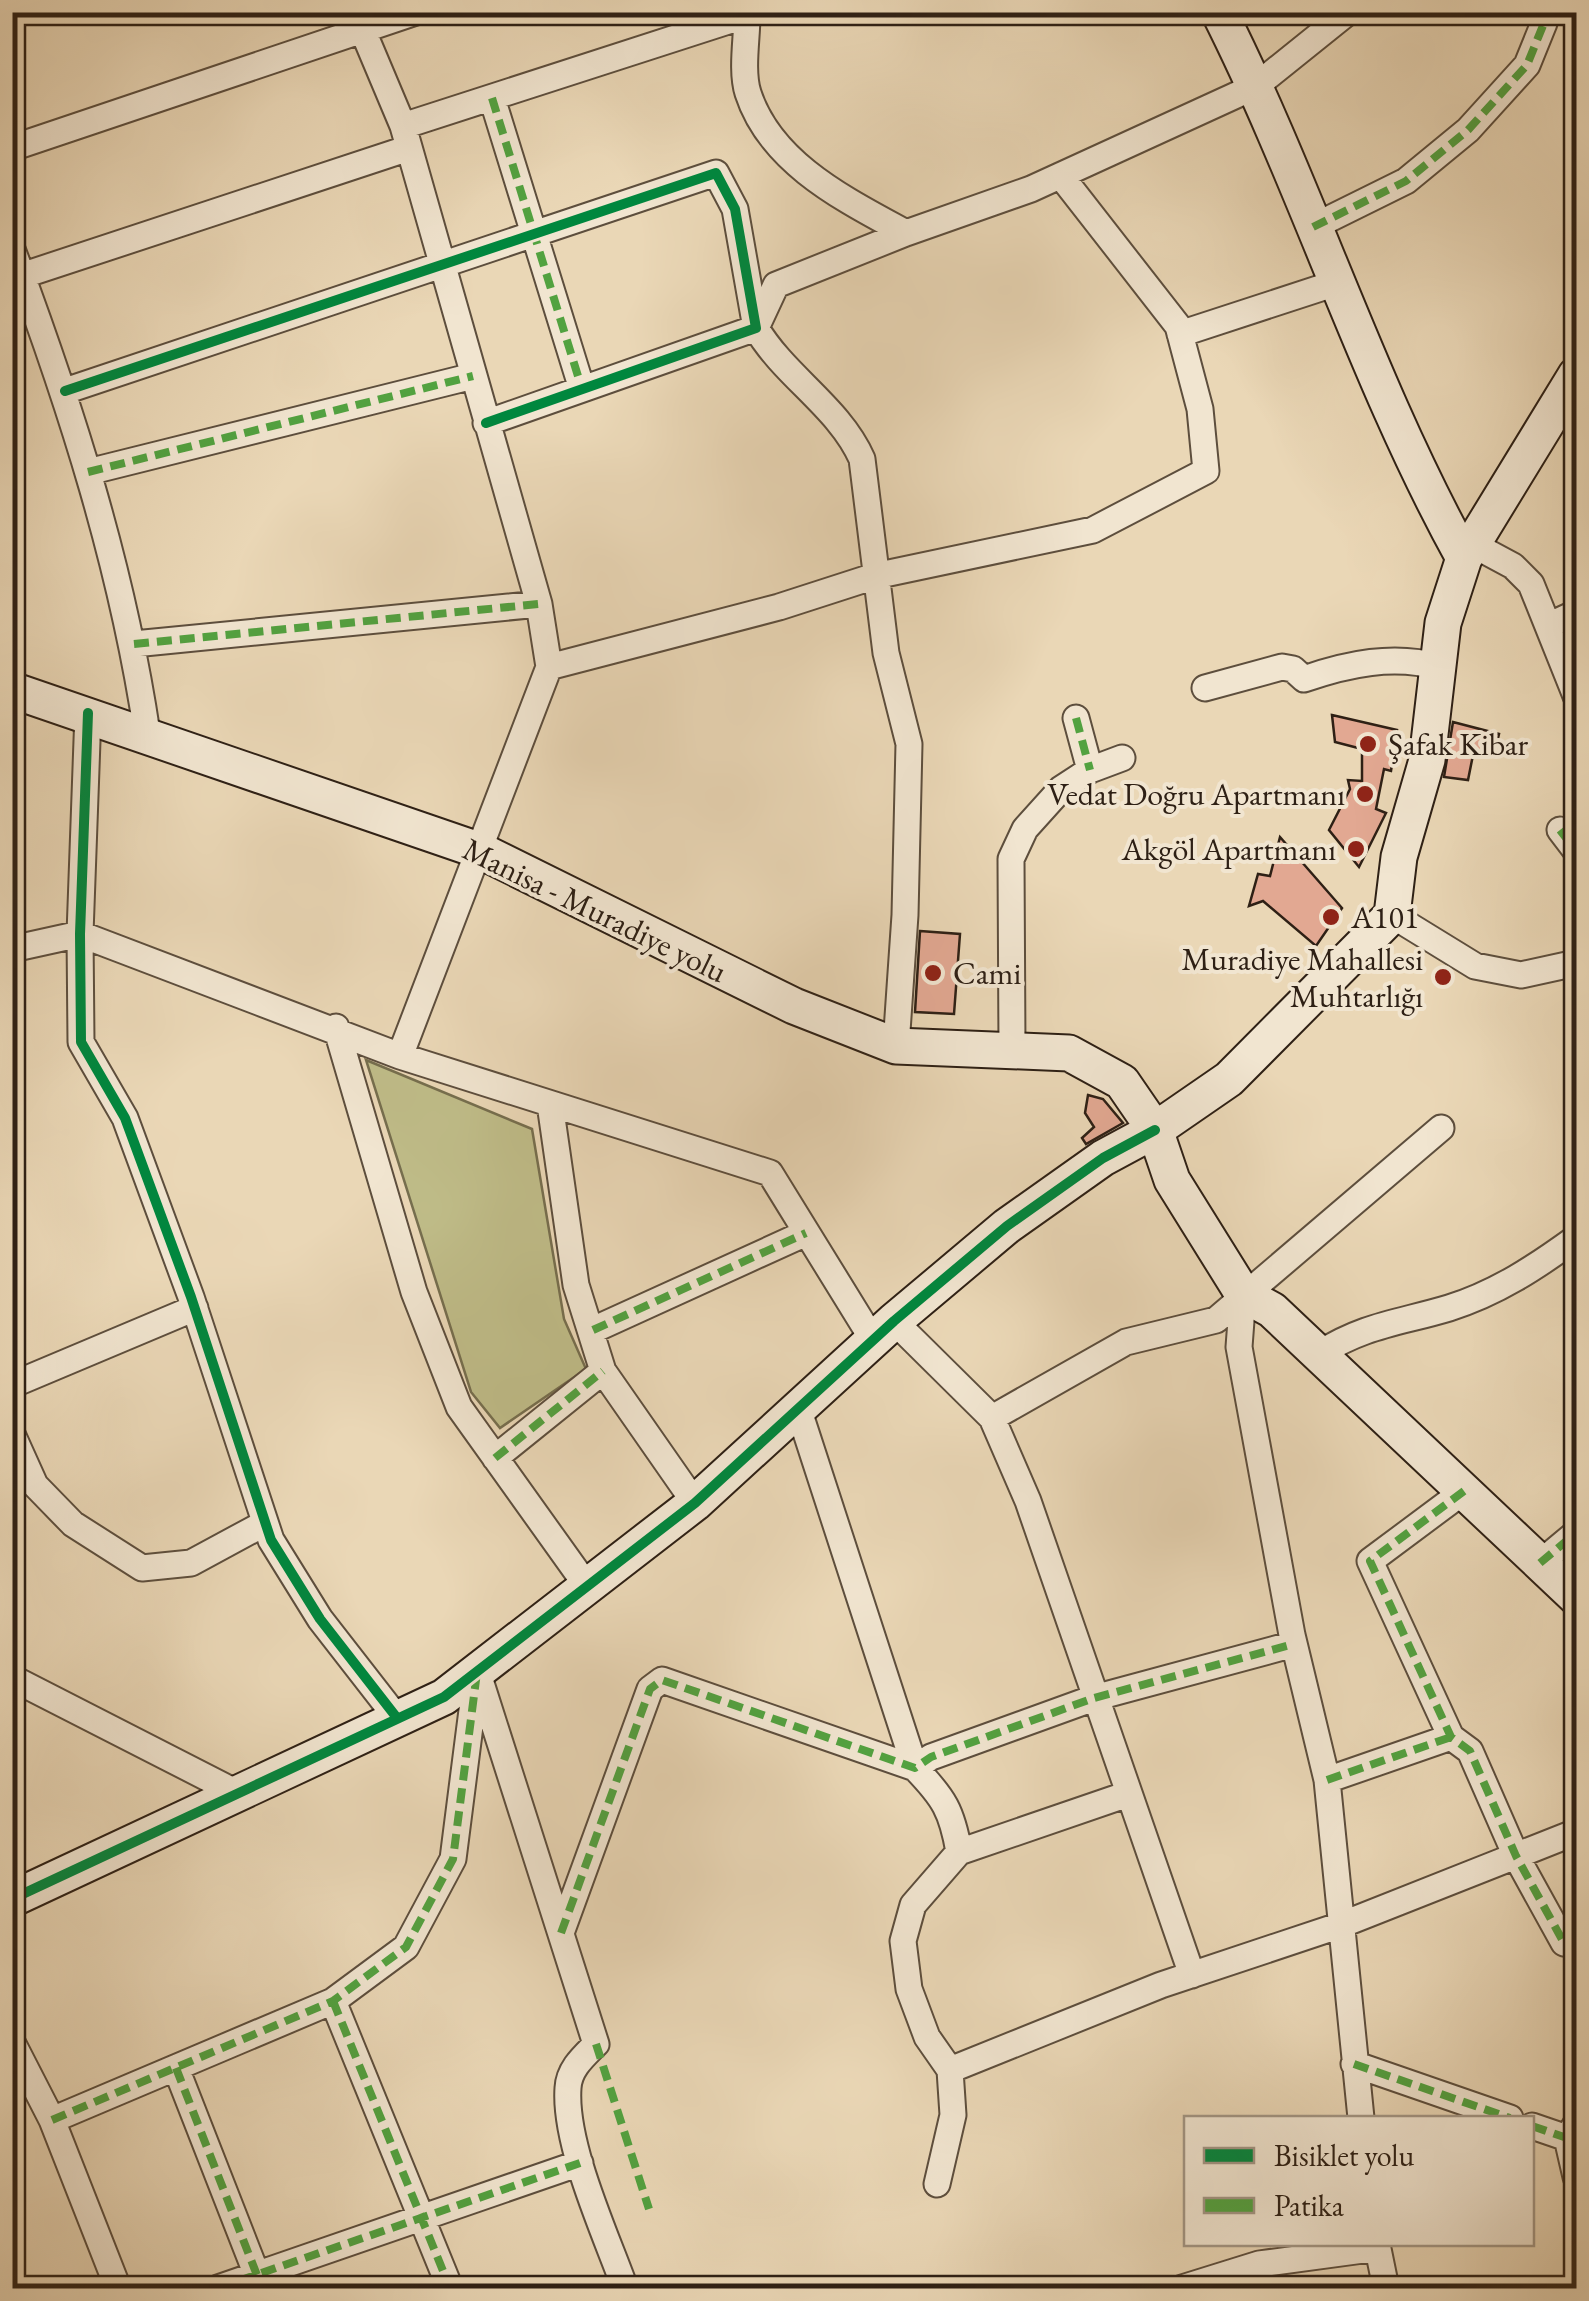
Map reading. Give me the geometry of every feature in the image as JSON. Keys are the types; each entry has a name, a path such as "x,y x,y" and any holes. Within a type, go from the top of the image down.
{"main road":[{"path":"1218,12 1256,86 1426,490 1468,551"},
{"path":"12,1900 444,1697 695,1502 883,1330 1006,1226 1103,1158 1155,1130 1229,1079 1392,915 1399,856 1426,760 1444,622 1468,551 1576,374"},
{"name":"Manisa - Muradiye yolu","path":"12,690 480,851 794,1006 896,1046 1069,1053 1122,1082 1155,1130 1172,1180 1243,1294"},
{"path":"1243,1294 1272,1310 1576,1597"}],"street":[{"path":"12,148 358,22 416,12"},
{"path":"486,423 756,328 776,285 1061,176 1256,86 1348,12"},
{"path":"18,277 407,137 492,98 751,14 748,92 775,138 815,182 906,233"},
{"path":"358,22 407,137 539,604 549,667 400,1056"},
{"path":"1313,227 1406,181 1468,130 1527,66 1544,22"},
{"path":"492,98 582,389"},
{"path":"65,390 716,172 734,209 756,328 771,353 850,434 862,459 886,653 909,744 905,914 896,1046"},
{"path":"549,667 780,607 875,576 1093,530 1206,471 1200,409 1180,334 1061,176"},
{"path":"12,249 18,277 65,390 88,472 134,644 146,733"},
{"path":"1180,334 1336,283"},
{"path":"88,472 473,376"},
{"path":"1468,551 1513,566 1531,584 1576,696"},
{"path":"134,644 539,604"},
{"path":"1550,625 1576,612"},
{"path":"1205,688 1282,667 1293,668 1304,678 1346,664 1414,660 1439,668"},
{"path":"88,713 80,934 81,1042 125,1118 194,1308 270,1540 320,1619 397,1718"},
{"path":"1076,718 1090,770"},
{"path":"1012,1048 1010,859 1041,809 1090,770 1122,758"},
{"path":"1560,830 1576,851"},
{"path":"1392,915 1475,966 1521,976 1576,963"},
{"path":"12,948 80,934 336,1028 400,1056 770,1173 806,1233 883,1330 992,1418 1028,1501 1192,1975"},
{"path":"336,1028 414,1292 459,1408 586,1586"},
{"path":"550,1104 576,1285 603,1371 695,1502"},
{"path":"992,1418 1126,1342 1216,1320 1441,1128"},
{"path":"593,1330 806,1233"},
{"path":"1319,1354 1352,1332 1450,1308 1521,1278 1576,1238"},
{"path":"1243,1294 1238,1347 1294,1644 1327,1780 1361,2116"},
{"path":"12,1384 194,1308"},
{"path":"495,1458 603,1371"},
{"path":"798,1408 915,1768 940,1794 954,1817 959,1852"},
{"path":"12,1434 36,1485 48,1498 74,1524 142,1568 192,1562 265,1522"},
{"path":"1464,1491 1370,1561 1451,1737 1470,1750 1516,1856 1564,1943"},
{"path":"1540,1562 1576,1533"},
{"path":"915,1768 931,1756 1094,1698 1294,1644"},
{"path":"477,1671 596,2044 575,2065 568,2088 580,2163 625,2288"},
{"path":"52,2120 333,2001 406,1947 453,1858 477,1671"},
{"path":"12,1678 237,1793"},
{"path":"561,1932 650,1690 662,1680 915,1768"},
{"path":"1327,1780 1451,1737"},
{"path":"936,2184 953,2115 950,2070 927,2037 909,1989 903,1940 914,1905 959,1852 1128,1794"},
{"path":"950,2070 1192,1975 1340,1925 1576,1832"},
{"path":"333,2001 450,2288"},
{"path":"16,2058 52,2120 118,2288"},
{"path":"1354,2064 1504,2116"},
{"path":"176,2068 259,2282"},
{"path":"1534,2126 1572,2131 1576,2177"},
{"path":"218,2288 259,2282 421,2218 580,2163"},
{"path":"1182,2288 1260,2264 1378,2246 1386,2288"}],"shaded area":[{"path":"366,1060 532,1129 564,1319 586,1369 500,1428 471,1392"}],"building":[{"path":"1332,715 1397,730 1391,771 1384,769 1376,809 1386,813 1359,867 1329,830 1350,789 1348,780 1362,781 1362,749 1335,742"},
{"path":"1453,722 1499,734 1494,756 1474,750 1468,780 1444,777"},
{"path":"1280,837 1342,908 1316,946 1263,901 1249,906 1258,874 1270,876"},
{"name":"Cami","path":"920,931 960,934 954,1014 915,1012"},
{"path":"1088,1095 1103,1099 1123,1123 1086,1144 1082,1138 1094,1127 1085,1113"}],"marked path":[{"path":"1313,227 1406,181 1468,130 1527,65 1544,23"},
{"path":"492,98 582,389"},
{"path":"88,472 473,376"},
{"path":"134,644 539,604"},
{"path":"1076,718 1090,770"},
{"path":"1560,830 1576,851"},
{"path":"593,1330 806,1233"},
{"path":"495,1458 603,1371"},
{"path":"1464,1491 1370,1561 1451,1737 1470,1751 1516,1856 1564,1943"},
{"path":"1540,1563 1576,1533"},
{"path":"561,1933 650,1689 662,1680 915,1768 931,1757 1094,1698 1294,1644"},
{"path":"52,2120 333,2001 406,1947 453,1859 477,1672"},
{"path":"1327,1780 1451,1737"},
{"path":"333,2001 450,2288"},
{"path":"596,2044 649,2209"},
{"path":"12,2069 23,2063"},
{"path":"1354,2064 1504,2116"},
{"path":"176,2068 262,2288"},
{"path":"1534,2127 1567,2138"},
{"path":"218,2288 580,2163"}],"cycle path":[{"path":"65,391 716,173 735,209 756,328 486,423"},
{"path":"88,713 80,934 81,1042 125,1118 191,1297 271,1540 320,1619 397,1718"},
{"path":"12,1899 444,1697 695,1503 894,1321 1007,1226 1103,1158 1155,1130"}],"place":[{"name":"Şafak Kibar","path":"1368,744"},
{"name":"Vedat Doğru Apartmanı","path":"1365,794"},
{"name":"Akgöl Apartmanı","path":"1356,849"},
{"name":"A101","path":"1331,917"},
{"name":"Cami","path":"933,973"},
{"name":"Muradiye Mahallesi Muhtarlığı","path":"1443,977"}]}
